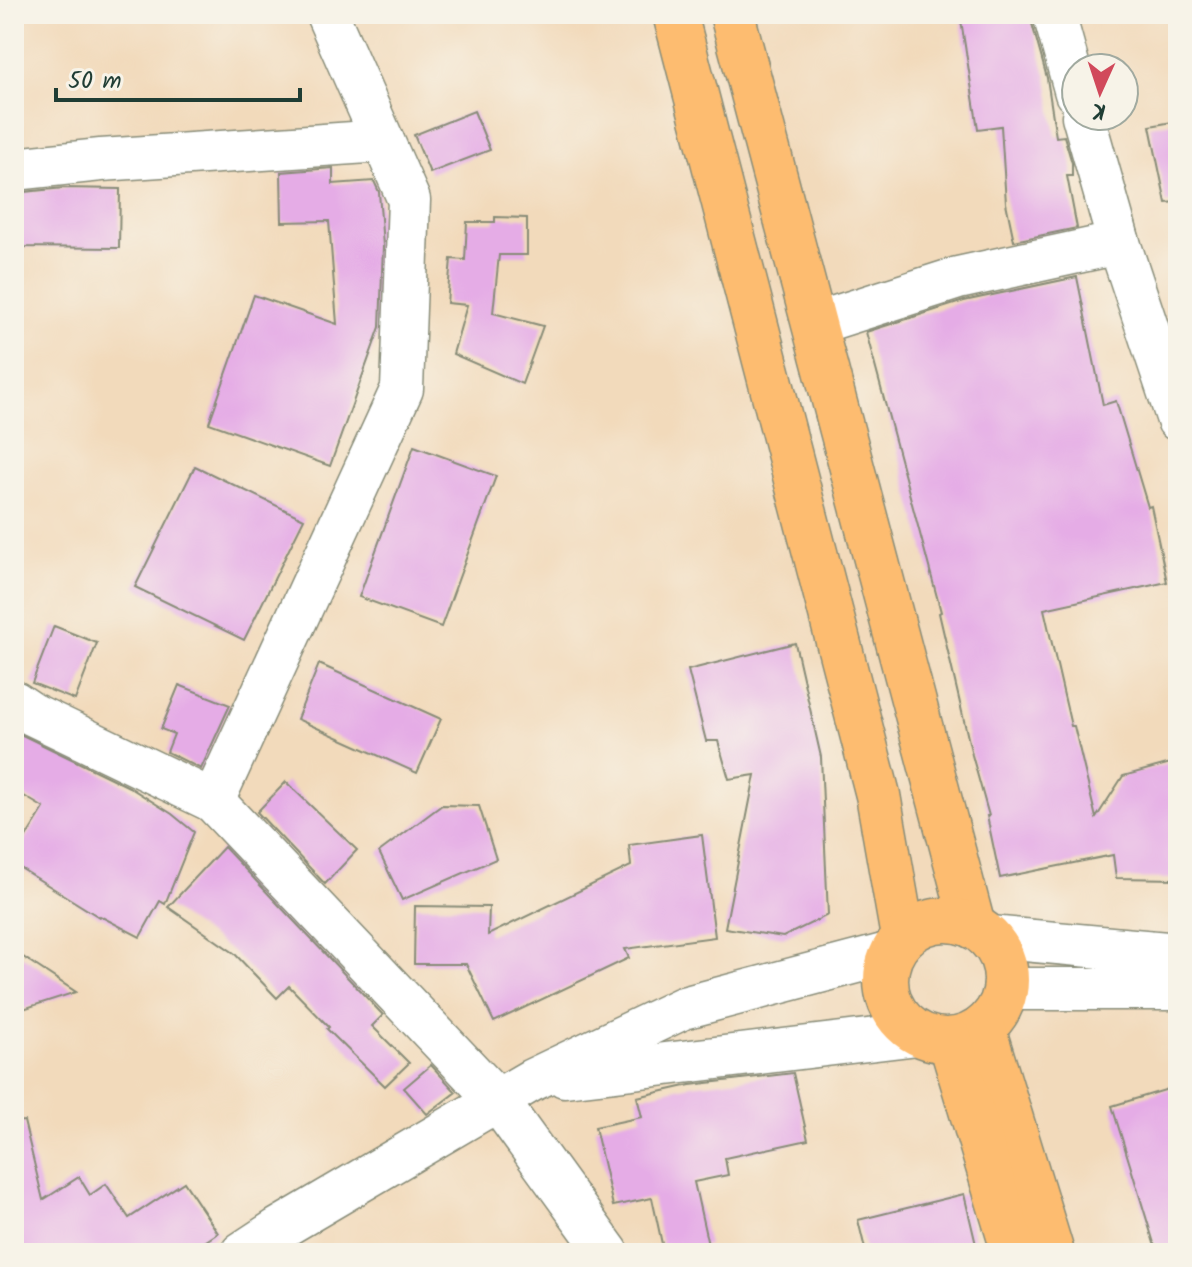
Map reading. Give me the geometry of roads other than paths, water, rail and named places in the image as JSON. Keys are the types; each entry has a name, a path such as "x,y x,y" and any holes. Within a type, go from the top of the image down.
{"main road":[{"path":"675,14 878,795 897,945"},
{"path":"732,14 982,932"},
{"path":"936,920 955,920 982,932 1001,954 1007,974 1005,994 997,1013 950,1034 903,1023 892,1008 886,990 886,971 897,945 918,926 936,920"},
{"path":"950,1034 1014,1253"},
{"path":"950,1034 1052,1253"}],"street":[{"path":"213,801 402,389 409,200 327,14"},
{"path":"1054,14 1065,52"},
{"path":"1088,132 1119,243 1178,420"},
{"path":"14,169 383,141"},
{"path":"814,324 958,278 1119,243"},
{"path":"14,702 32,714 213,801 514,1090 608,1253"},
{"path":"982,932 1178,954"},
{"path":"242,1253 282,1241 514,1090 683,1008 897,945"},
{"path":"1006,989 1178,989"},
{"path":"514,1090 950,1034"}]}
